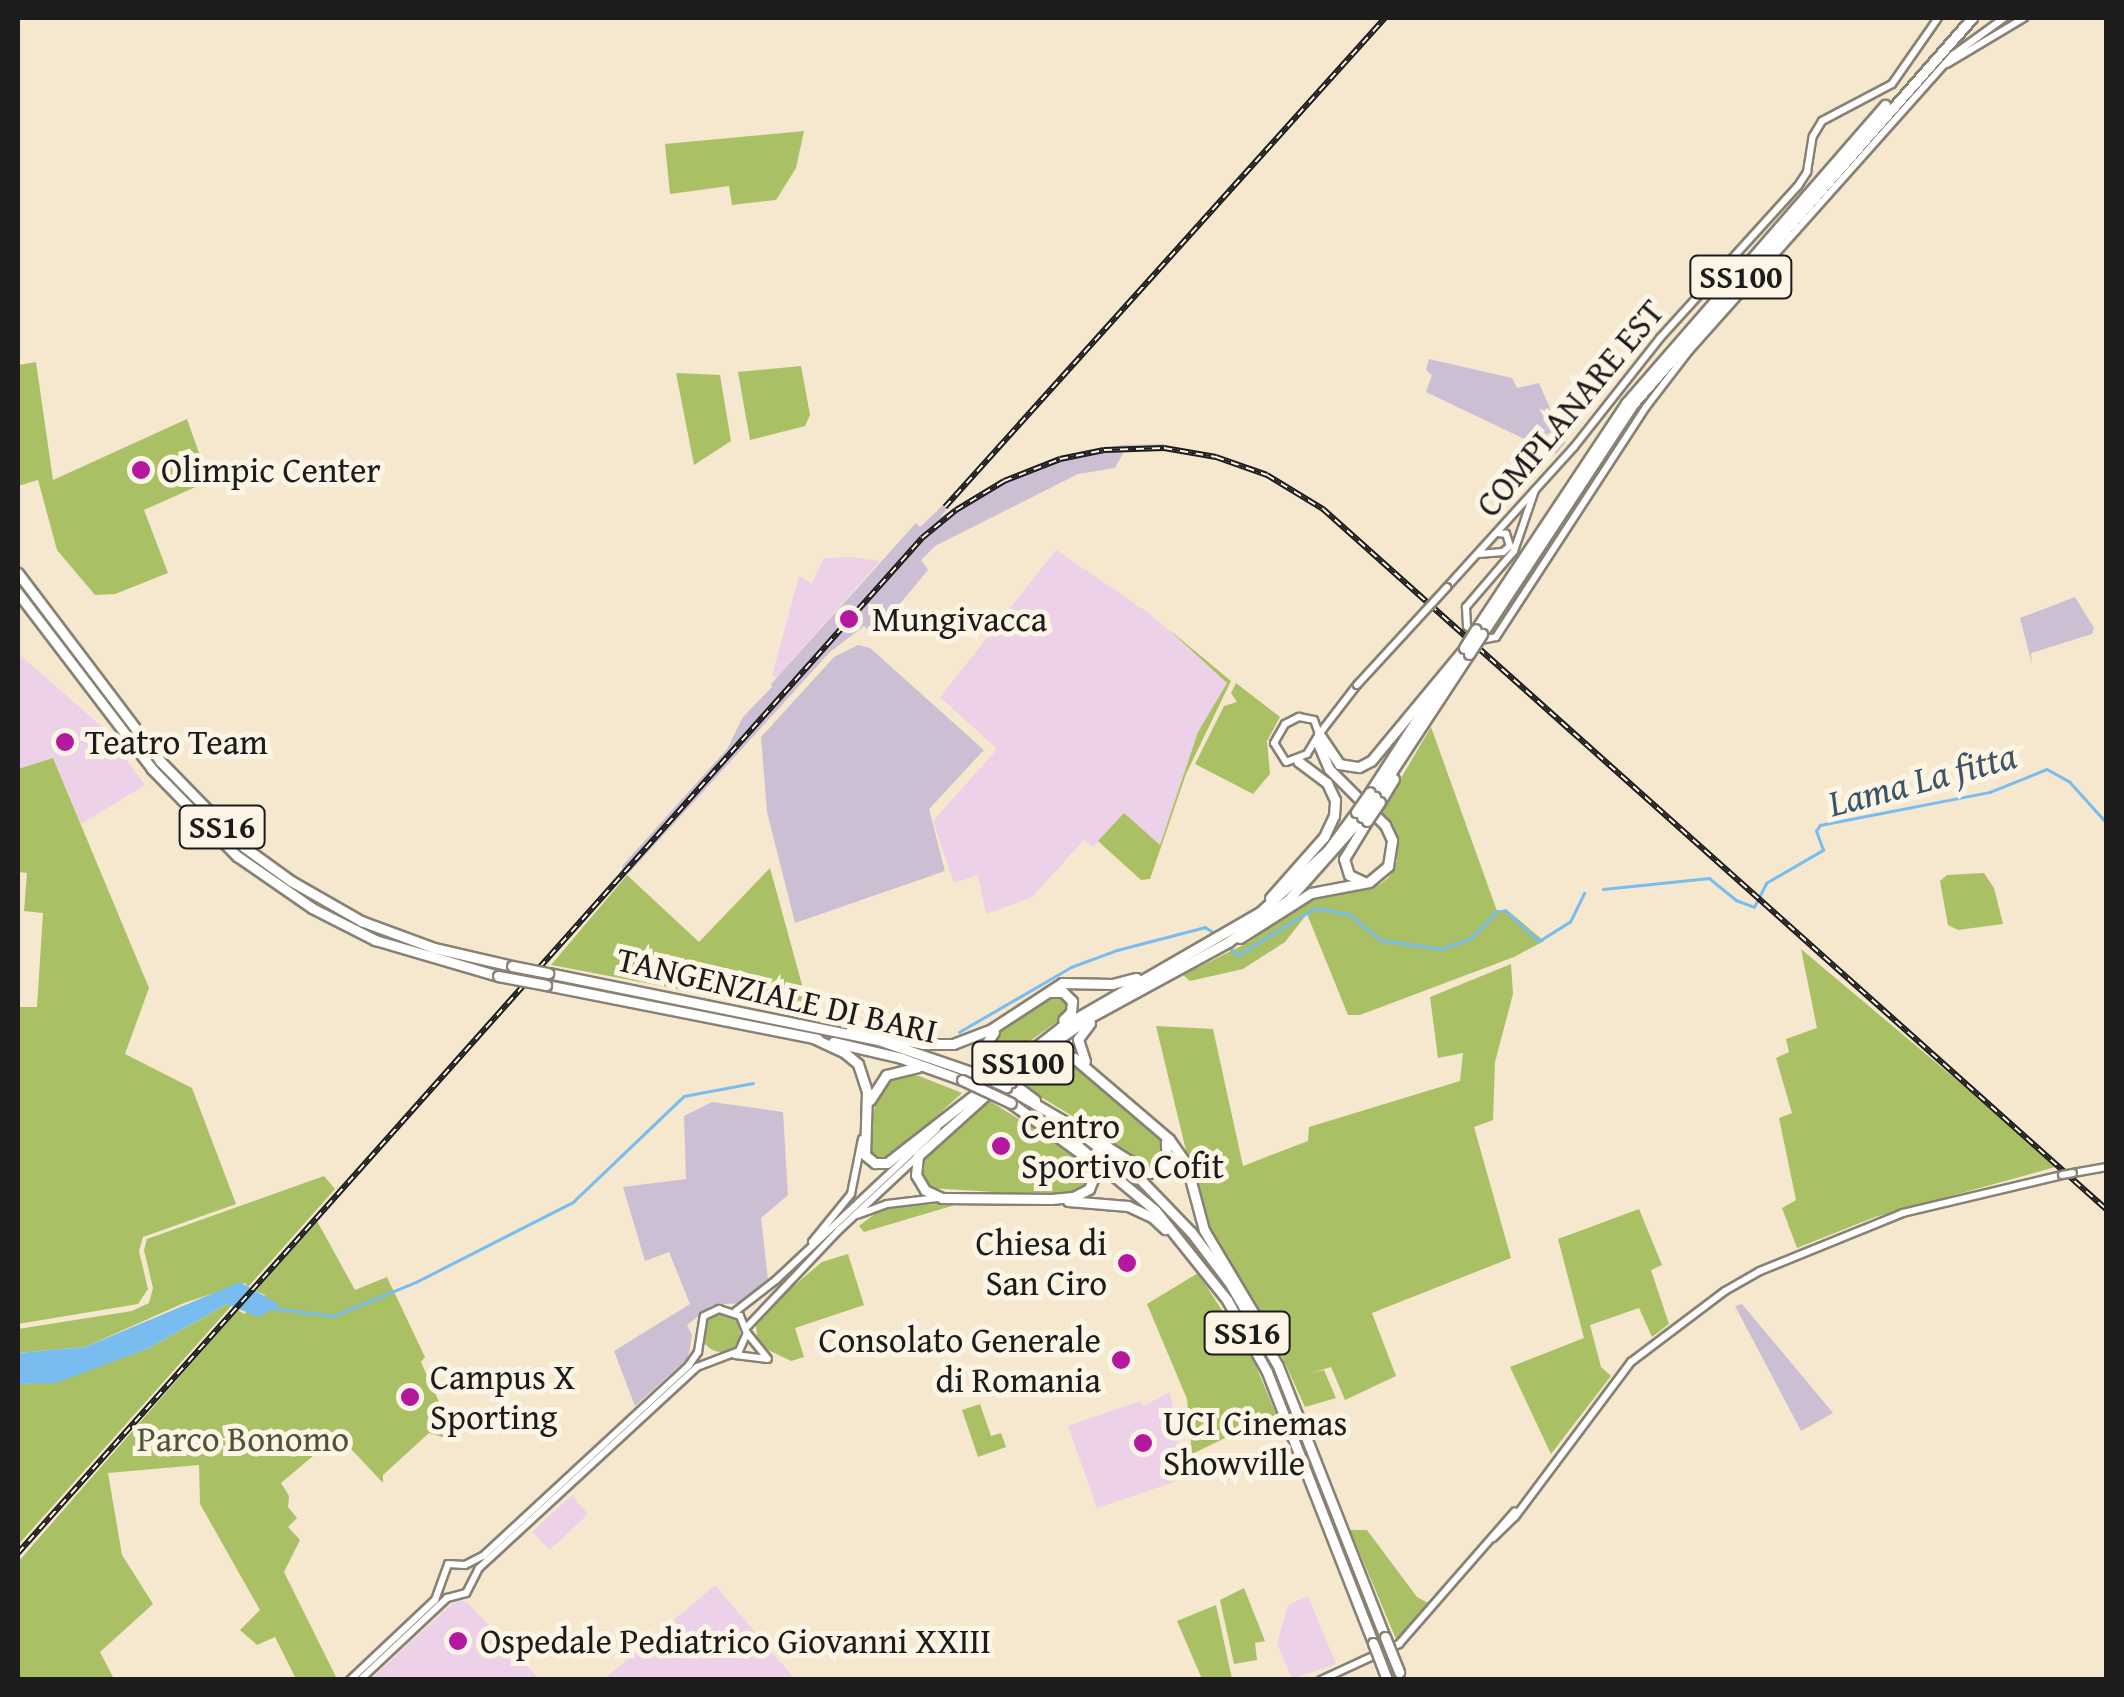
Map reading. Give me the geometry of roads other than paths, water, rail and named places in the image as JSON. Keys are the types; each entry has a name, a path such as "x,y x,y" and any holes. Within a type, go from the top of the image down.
{"highway":[{"name":"SS100","path":"1479,632 1583,463 1650,372 1964,18"},
{"name":"SS100","path":"1370,882 1349,875 1344,859 1362,817 1465,651 1634,403 1972,18"},
{"name":"TANGENZIALE DI BARI","path":"18,573 160,761 244,847 290,881 361,921 416,942 512,966 829,1030 912,1050 980,1075 1009,1077 1040,1106 1090,1138 1139,1178 1191,1232 1230,1282 1262,1336 1309,1441 1400,1676"},
{"name":"TANGENZIALE DI BARI","path":"18,593 152,769 237,856 312,908 375,940 498,976 812,1038 933,1068 1011,1103 1079,1144 1155,1210 1207,1271 1250,1338 1298,1448 1388,1679"},
{"name":"SS100","path":"1318,737 1339,764 1359,767 1372,761 1436,676 1465,651"},
{"name":"SS100","path":"1375,797 1465,651"},
{"path":"1318,737 1329,769 1389,831 1392,849 1388,866 1370,882"},
{"name":"SS100","path":"918,1156 1086,1011 1230,935 1272,897 1330,826 1335,808 1332,790 1300,765"},
{"path":"1300,765 1329,769"},
{"name":"SS100","path":"863,1137 869,1160 887,1164 955,1106 1009,1077 1067,1031 1230,935 1293,885 1362,817"},
{"name":"SS100","path":"1230,935 1256,931 1310,893 1370,882"},
{"path":"829,1030 862,1030 938,1045 966,1042 1070,982 1130,980 1178,960"},
{"path":"1141,988 1081,1032 1078,1048 1090,1068 1180,1152 1204,1230 1254,1310 1262,1336"},
{"path":"1009,1077 1021,1049 1072,1012 1068,995 1047,993"},
{"path":"1007,1020 984,1047 990,1068 1009,1077"},
{"path":"812,1038 845,1052 858,1064 866,1082 863,1137"},
{"path":"1009,1077 1057,1053 1090,1068"},
{"path":"866,1108 880,1080 892,1071 933,1068"},
{"path":"1011,1103 1092,1164 1094,1176 1089,1189 1073,1197 1051,1199"},
{"path":"1090,1138 1104,1142 1149,1173 1162,1169 1170,1157 1156,1128"},
{"path":"918,1156 917,1180 925,1190 942,1198 1114,1203 1152,1216 1250,1338"}],"main road":[{"name":"COMPLANARE EST","path":"1318,737 1344,700 1535,490 1660,338 1798,186 1809,164 1812,136 1822,121 1892,84 1938,18"},
{"path":"1535,490 1519,541 1464,612 1471,632 1485,642 1496,637 1605,468 1690,351 1942,67 2004,18"},
{"path":"1942,67 2024,18"},
{"path":"1474,557 1488,550 1507,550 1511,542 1506,534 1496,534"},
{"path":"1498,553 1502,567"},
{"path":"1308,717 1318,737 1300,765 1286,762 1274,743 1280,729 1290,720 1308,717"},
{"name":"SS100","path":"735,1311 803,1255 970,1098"},
{"path":"803,1255 851,1194 863,1137"},
{"name":"SS100","path":"747,1331 756,1313 918,1156"},
{"path":"1320,1680 1399,1644 1526,1500 1631,1362 1725,1291 1760,1272 1904,1212 2106,1167"},
{"path":"852,1217 887,1204 942,1198"},
{"path":"350,1680 434,1600 448,1564 465,1565 484,1556 689,1365 700,1346 698,1332 704,1316 719,1309 735,1311 768,1359 733,1355 697,1367 473,1577 466,1593 452,1595 360,1680"},
{"path":"733,1355 744,1346 747,1331"},
{"path":"700,1346 716,1358"},
{"path":"465,1565 473,1577"},
{"path":"441,1585 452,1595"}],"water":[{"path":"240,1282 280,1305 258,1317 227,1304 147,1349 56,1383 18,1384 18,1353 85,1347"}],"waterway":[{"name":"Lama La fitta","path":"1603,889 1709,878 1736,900 1754,907 1766,883 1823,850 1816,831 1820,825 1990,792 2047,769 2070,782 2106,822"},
{"name":"Lama La fitta","path":"1229,947 1238,955 1315,908 1349,914 1381,940 1441,949 1471,938 1497,911 1506,911 1539,941 1570,922 1584,893"},
{"path":"959,1032 1071,967 1117,950 1205,927 1216,934"},
{"path":"272,1308 334,1316 416,1282 573,1202 684,1096 753,1083"}],"railway":[{"path":"945,507 1385,18"},
{"path":"18,1553 922,538 956,510 1004,481 1060,459 1104,450 1164,448 1216,457 1267,475 1323,509 2106,1209"}],"place":[{"name":"Olimpic Center","path":"141,470"},
{"name":"Mungivacca","path":"849,619"},
{"name":"Teatro Team","path":"65,742"},
{"name":"Centro Sportivo Cofit","path":"1001,1146"},
{"name":"Chiesa di San Ciro","path":"1127,1263"},
{"name":"Consolato Generale di Romania","path":"1121,1360"},
{"name":"Campus X Sporting","path":"410,1397"},
{"name":"UCI Cinemas Showville","path":"1143,1443"},
{"name":"Ospedale Pediatrico Giovanni XXIII","path":"458,1641"}],"park label":[{"name":"Parco Bonomo","path":"243,1439"}]}
